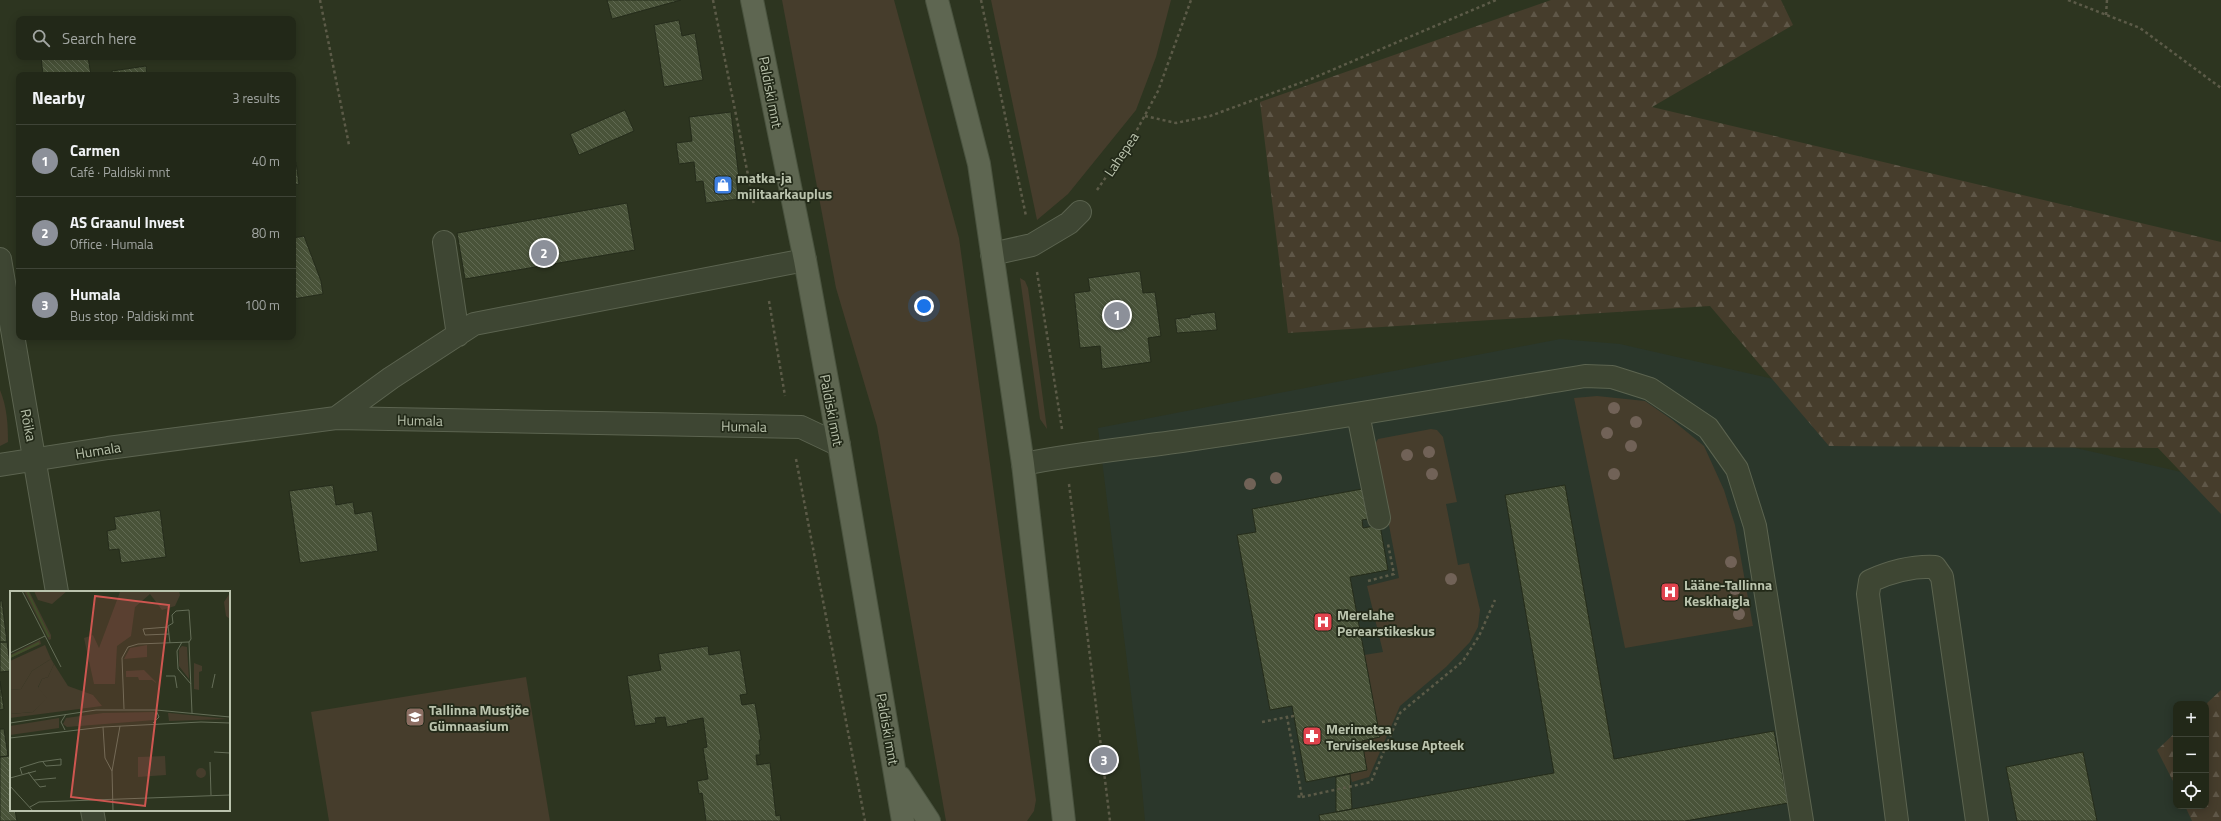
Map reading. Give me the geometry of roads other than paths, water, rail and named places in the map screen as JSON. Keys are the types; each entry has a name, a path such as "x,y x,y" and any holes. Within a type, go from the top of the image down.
{"main road":[{"name":"Paldiski mnt","path":"752,0 805,260 896,771 903,821"},
{"path":"937,0 979,164 1023,464 1062,819"},
{"path":"896,771 928,821"}],"street":[{"path":"992,254 1032,245 1069,223 1080,212"},
{"path":"444,242 458,335"},
{"name":"Rõika","path":"0,259 8,360 36,460 57,591"},
{"path":"336,418 391,378 474,324 805,260"},
{"path":"1023,464 1066,455 1188,440 1358,414 1585,376 1612,377 1650,389 1708,428 1737,470 1755,526 1802,821"},
{"path":"1358,414 1379,518"},
{"name":"Humala","path":"0,465 115,447 336,418 802,427 839,445"},
{"path":"1898,821 1868,594 1870,581 1883,575 1922,566 1935,567 1942,577 1977,821"},
{"path":"92,811 94,821"}],"place":[{"name":"matka-ja militaarkauplus","path":"723,185"},
{"name":"AS Graanul Invest","path":"544,253"},
{"name":"Carmen","path":"1117,315"},
{"name":"Lääne-Tallinna Keskhaigla","path":"1670,592"},
{"name":"Merelahe Perearstikeskus","path":"1323,622"},
{"name":"Tallinna Mustjõe Gümnaasium","path":"415,717"},
{"name":"Merimetsa Tervisekeskuse Apteek","path":"1312,736"},
{"name":"Humala","path":"1104,760"}]}
